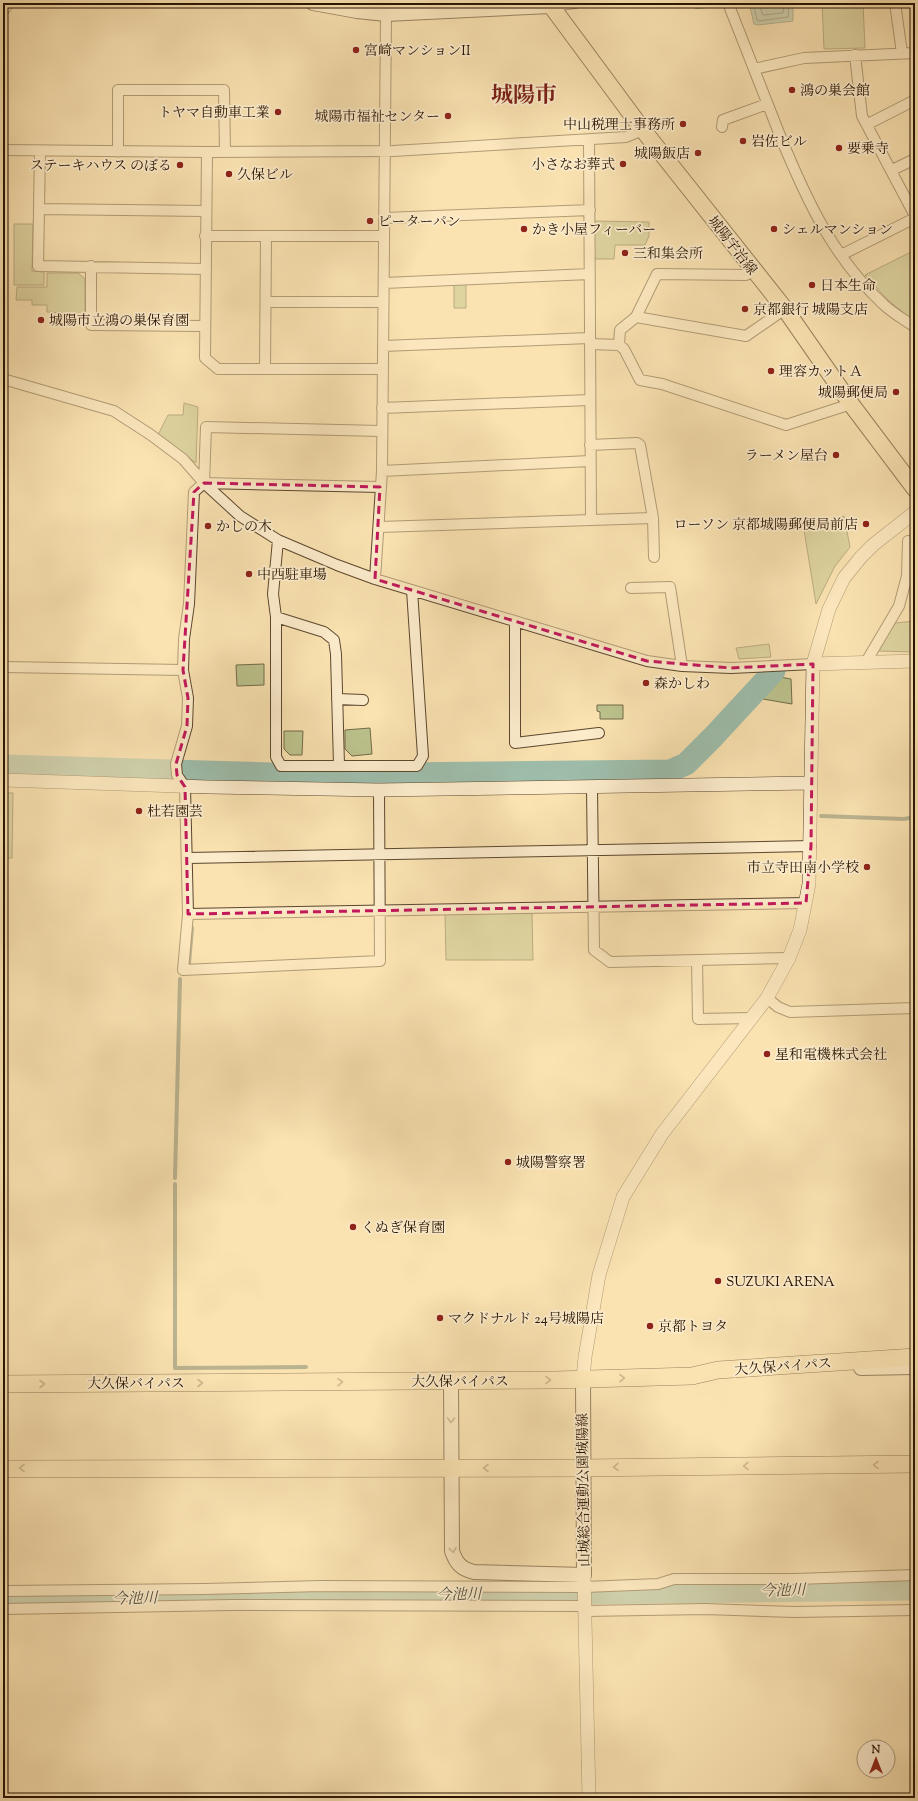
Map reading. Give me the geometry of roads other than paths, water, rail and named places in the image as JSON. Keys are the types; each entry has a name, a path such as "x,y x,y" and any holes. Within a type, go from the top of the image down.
{"highway":[{"name":"大久保バイパス","path":"3,1384 451,1381 692,1376 718,1370 769,1368 915,1357"},
{"path":"3,1469 583,1468 915,1464"}],"main road":[{"path":"313,3 357,11 386,14 550,4"},
{"name":"城陽宇治線","path":"550,4 643,130 753,272 785,309 851,404 915,490"},
{"path":"769,1368 915,1367"},
{"name":"山城総合運動公園城陽線","path":"451,1381 452,1551 460,1566 466,1570 474,1572 585,1581 583,1379"}],"street":[{"path":"3,11 9,3"},
{"path":"550,4 575,3"},
{"path":"728,3 808,203 841,255 862,284 884,306 915,327"},
{"path":"895,3 902,53"},
{"path":"375,579 382,471 381,431 384,302 386,14"},
{"path":"754,69 804,58 915,53"},
{"path":"841,255 915,217 868,124 862,116 855,55"},
{"path":"118,152 118,90 224,90 225,151"},
{"path":"868,124 915,100"},
{"path":"722,127 723,120 768,104"},
{"path":"3,150 118,152 385,151 626,138 643,130"},
{"path":"589,140 591,520"},
{"path":"40,151 38,266 205,268"},
{"path":"207,152 204,326 205,358 218,369 382,369"},
{"path":"892,170 915,159"},
{"path":"39,209 206,211"},
{"path":"385,218 590,210"},
{"path":"205,236 384,236"},
{"path":"265,369 266,236"},
{"path":"91,266 91,325 204,326"},
{"path":"619,345 620,330 636,317 657,274 746,275 753,272"},
{"path":"384,283 590,274"},
{"path":"266,302 384,302"},
{"path":"636,317 746,336 785,309"},
{"path":"383,346 590,341 619,345 624,349 640,380 662,384 786,425 851,404"},
{"path":"3,379 114,411 152,434 183,459 204,483 240,516 278,540 375,579 647,661 682,666 731,668 915,661"},
{"path":"382,408 590,400"},
{"path":"204,483 206,427 381,431"},
{"path":"590,444 640,445 653,518 654,557"},
{"path":"382,471 590,461"},
{"path":"378,790 380,854 380,961 183,970 188,914 186,787 176,774 176,764 187,726 188,698 183,670 184,639 189,604 194,492 204,483 380,487"},
{"path":"583,1379 585,1357 599,1275 623,1197 662,1134 767,998 789,958 800,930 806,903 811,846 813,664 829,609 844,578 873,545 915,512"},
{"path":"379,527 653,518"},
{"path":"278,540 273,594 276,617 276,757 281,766 417,766 423,756 412,590"},
{"path":"866,662 899,606 907,576 908,541"},
{"path":"631,588 670,587 682,666"},
{"path":"276,617 324,632 334,640 338,699 339,765"},
{"path":"515,622 515,743 598,734"},
{"path":"3,667 183,670"},
{"path":"338,699 363,700"},
{"path":"3,780 186,787 378,790 592,788 811,783"},
{"path":"592,788 594,950 610,962 789,958"},
{"path":"187,858 811,846"},
{"path":"188,914 379,909 806,903"},
{"path":"697,960 698,1019 752,1018"},
{"path":"767,998 778,1007 790,1012 915,1008"},
{"path":"3,1590 204,1590 321,1586 585,1581 658,1584 674,1580 795,1579 915,1575"},
{"path":"585,1581 589,1798"},
{"path":"3,1609 232,1605 585,1607 796,1612 915,1610"}],"water":[{"path":"749,3 793,3 793,21 758,25 754,24"}],"waterway":[{"path":"696,7 718,5"},
{"path":"3,766 308,775 670,771 686,764 774,671"},
{"path":"821,816 904,819 915,817"},
{"path":"189,963 192,928"},
{"path":"175,1178 180,979"},
{"path":"175,1184 175,1368 306,1367"},
{"name":"今池川","path":"3,1600 915,1589"}],"place":[{"name":"宮崎マンションII","path":"356,50"},
{"name":"鴻の巣会館","path":"792,90"},
{"name":"トヤマ自動車工業","path":"278,112"},
{"name":"城陽市福祉センター","path":"448,116"},
{"name":"中山税理士事務所","path":"683,124"},
{"name":"岩佐ビル","path":"743,141"},
{"name":"要乗寺","path":"839,148"},
{"name":"城陽飯店","path":"698,153"},
{"name":"小さなお葬式","path":"623,164"},
{"name":"ステーキハウス のぼる","path":"180,165"},
{"name":"久保ビル","path":"229,174"},
{"name":"ピーターパン","path":"370,221"},
{"name":"かき小屋フィーバー","path":"524,229"},
{"name":"シェルマンション","path":"774,229"},
{"name":"三和集会所","path":"625,253"},
{"name":"日本生命","path":"812,285"},
{"name":"京都銀行 城陽支店","path":"745,309"},
{"name":"城陽市立鴻の巣保育園","path":"41,320"},
{"name":"理容カットＡ","path":"771,371"},
{"name":"城陽郵便局","path":"896,392"},
{"name":"ラーメン屋台","path":"836,455"},
{"name":"ローソン 京都城陽郵便局前店","path":"866,524"},
{"name":"かしの木","path":"208,526"},
{"name":"中西駐車場","path":"249,574"},
{"name":"森かしわ","path":"646,683"},
{"name":"杜若園芸","path":"139,811"},
{"name":"市立寺田南小学校","path":"867,867"},
{"name":"星和電機株式会社","path":"767,1054"},
{"name":"城陽警察署","path":"508,1162"},
{"name":"くぬぎ保育園","path":"353,1227"},
{"name":"SUZUKI ARENA","path":"718,1281"},
{"name":"マクドナルド 24号城陽店","path":"440,1318"},
{"name":"京都トヨタ","path":"650,1326"}],"district":[{"name":"城陽市","path":"524,94"}]}
